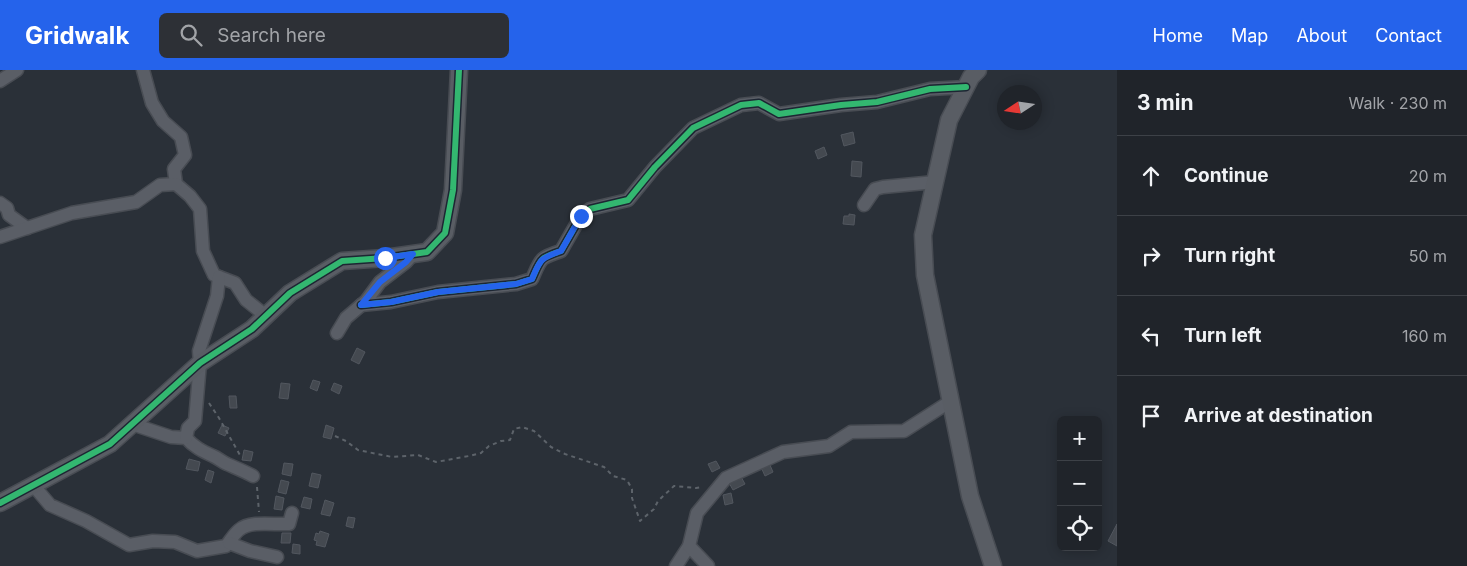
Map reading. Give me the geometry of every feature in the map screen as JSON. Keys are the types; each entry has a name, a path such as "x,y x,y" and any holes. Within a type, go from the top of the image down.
{"street":[{"path":"0,81 17,70"},
{"path":"143,70 152,103 163,121 181,137 186,155 174,169 176,184 190,196 200,209 203,250 214,274 235,283 246,300 266,316"},
{"path":"0,503 110,444 200,363 252,329 290,293 342,261 427,252 445,234 453,190 459,70"},
{"path":"978,70 970,77 949,120 924,235 925,275 970,496 993,566"},
{"path":"361,305 391,302 438,292 516,284 532,279 544,256 561,251 581,216 590,209 628,200 655,167 693,128 741,106 759,103 779,114 877,102 930,89 966,87"},
{"path":"864,205 875,190 883,187 935,182"},
{"path":"0,237 72,213 136,202 160,185 176,184"},
{"path":"0,203 7,208 10,215 27,228"},
{"path":"337,332 346,318 361,305 380,282 406,262 413,254"},
{"path":"186,438 188,428 195,421 200,363 199,350 218,296 219,277"},
{"path":"676,566 689,546 697,513 726,478 783,452 829,446 851,432 904,431 951,401"},
{"path":"132,424 170,437 186,438 192,445 204,453 214,456 226,464 236,466 253,476"},
{"path":"33,485 50,504 129,545 153,541 175,542 197,551 226,546 239,529 261,523 272,525 289,524 292,513"},
{"path":"228,543 250,551 277,557"},
{"path":"689,546 708,566"}],"path":[{"path":"198,386 253,476 258,488 259,512 265,524"},
{"path":"335,436 358,450 392,457 418,455 436,462 481,453 489,446 501,441 510,440 514,429 522,427 534,431 551,447 604,467 613,476 627,480 632,489 632,498 640,521 654,509 658,501 674,486 718,487"}],"building":[{"path":"853,132 855,143 844,146 841,135"},
{"path":"824,147 827,155 818,159 815,151"},
{"path":"852,161 862,162 861,177 851,176"},
{"path":"849,214 855,215 854,225 843,224 844,216 849,216"},
{"path":"357,348 365,352 359,364 351,360"},
{"path":"313,380 320,382 317,391 310,388"},
{"path":"281,383 290,384 288,399 279,398"},
{"path":"334,383 342,386 339,394 331,390"},
{"path":"229,396 236,396 237,408 230,408"},
{"path":"222,425 229,428 225,436 218,433"},
{"path":"326,425 334,428 331,439 323,437"},
{"path":"244,450 253,452 251,461 242,460"},
{"path":"189,459 200,462 198,471 186,469"},
{"path":"716,461 720,468 712,472 708,464"},
{"path":"284,463 293,464 291,476 282,474"},
{"path":"769,463 773,472 765,476 761,467"},
{"path":"208,470 214,472 211,483 205,480"},
{"path":"312,473 321,475 318,488 309,486"},
{"path":"740,475 745,484 733,490 728,481"},
{"path":"281,480 289,482 286,494 278,492"},
{"path":"731,493 733,503 725,505 723,495"},
{"path":"276,496 284,498 282,510 274,509"},
{"path":"304,497 312,499 310,509 301,507"},
{"path":"325,500 334,503 330,516 321,514"},
{"path":"348,517 355,518 353,528 346,526"},
{"path":"1117,524 1117,546 1108,541"},
{"path":"320,531 329,534 325,547 316,545 317,541 314,540 316,533 319,534"},
{"path":"282,533 291,533 290,543 281,543"},
{"path":"293,544 300,545 300,554 292,553"}],"cycle path":[{"path":"0,503 110,444 200,363 252,329 290,293 342,261 385,258 427,252 445,233 453,190 459,70"},
{"path":"361,305 391,302 438,292 516,284 532,279 542,260 561,251 581,216 590,209 628,200 655,167 693,128 741,105 759,103 779,114 877,102 930,89 966,87"}],"route":[{"path":"385,258 413,254 406,262 380,282 361,305 391,302 438,292 516,284 532,279 544,256 561,251 581,216"}]}
